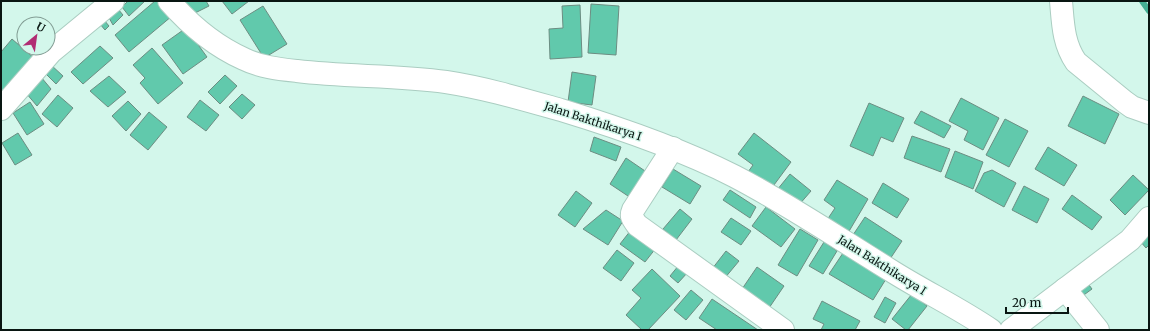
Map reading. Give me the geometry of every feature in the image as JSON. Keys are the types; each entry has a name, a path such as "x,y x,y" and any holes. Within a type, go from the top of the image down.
{"street":[{"path":"1,109 51,52 113,1"},
{"name":"Jalan Bakthikarya I","path":"169,1 180,14 207,37 227,51 262,66 322,74 432,80 465,85 505,93 600,121 673,148 733,176 779,201 917,287 991,330"},
{"path":"1062,1 1065,40 1076,62 1125,102 1136,109 1149,114"},
{"path":"673,148 633,210 631,214 633,219 637,225 783,330"},
{"path":"1011,330 1130,240 1149,218"},
{"path":"1065,289 1098,330"}],"building":[{"path":"128,1 145,1 129,16 122,7"},
{"path":"155,1 159,1 172,16 129,52 115,35"},
{"path":"181,1 206,1 209,6 191,15"},
{"path":"222,1 249,1 232,14"},
{"path":"591,4 619,6 616,55 588,53"},
{"path":"580,5 582,57 550,59 549,29 563,28 562,6"},
{"path":"263,6 287,44 264,58 240,20"},
{"path":"118,9 123,15 113,25 108,16"},
{"path":"104,20 109,26 105,30 100,24"},
{"path":"186,28 207,57 183,74 162,45"},
{"path":"12,39 16,42 16,56 32,56 34,58 1,95 1,52"},
{"path":"100,46 113,58 83,84 71,72"},
{"path":"152,48 183,83 158,104 140,83 145,78 133,65"},
{"path":"50,64 63,76 56,84 43,71"},
{"path":"572,72 596,76 592,105 568,102"},
{"path":"225,75 237,86 220,104 208,92"},
{"path":"109,76 126,92 108,107 90,91"},
{"path":"41,77 51,89 37,106 26,93"},
{"path":"242,94 255,105 242,119 229,107"},
{"path":"58,95 73,108 57,127 42,114"},
{"path":"1083,96 1119,114 1105,144 1068,126"},
{"path":"961,98 999,118 983,150 964,140 968,131 949,121"},
{"path":"200,100 219,115 206,131 187,117"},
{"path":"128,101 141,114 126,131 112,116"},
{"path":"30,102 44,124 27,135 13,113"},
{"path":"869,103 904,118 893,142 881,137 873,156 850,146"},
{"path":"921,111 951,126 944,138 914,123"},
{"path":"149,112 167,127 148,150 130,135"},
{"path":"1005,119 1028,131 1009,167 986,155"},
{"path":"18,133 32,155 15,165 2,143"},
{"path":"754,133 791,162 771,189 748,172 753,165 738,154"},
{"path":"912,136 950,149 941,172 904,158"},
{"path":"594,137 621,147 616,161 590,151"},
{"path":"1048,147 1077,165 1064,186 1035,169"},
{"path":"955,151 983,162 973,189 945,177"},
{"path":"626,158 648,173 631,198 610,184"},
{"path":"673,169 701,186 690,204 662,187"},
{"path":"992,170 1016,183 1004,207 975,191 984,173"},
{"path":"790,174 811,191 798,206 777,190"},
{"path":"1133,175 1149,190 1125,215 1110,200"},
{"path":"837,180 868,199 848,233 827,220 835,208 824,200"},
{"path":"883,183 909,199 897,218 872,203"},
{"path":"1024,186 1049,199 1037,223 1012,210"},
{"path":"730,190 756,207 750,218 723,200"},
{"path":"576,191 592,203 575,227 558,215"},
{"path":"1072,195 1102,217 1092,230 1062,209"},
{"path":"766,207 795,229 781,247 752,226"},
{"path":"680,209 692,219 676,240 663,229"},
{"path":"606,210 623,221 608,245 583,229"},
{"path":"865,217 902,241 890,259 853,235"},
{"path":"731,218 751,231 741,245 721,232"},
{"path":"800,229 818,240 797,276 778,265"},
{"path":"631,230 656,248 645,262 620,244"},
{"path":"1149,233 1149,245 1146,248 1140,241"},
{"path":"824,242 837,251 823,274 809,266"},
{"path":"617,250 634,263 621,281 603,268"},
{"path":"726,251 739,261 724,279 712,269"},
{"path":"843,253 886,279 873,300 829,274"},
{"path":"679,265 688,272 678,283 670,276"},
{"path":"757,267 784,286 769,308 742,289"},
{"path":"652,269 680,296 648,330 642,330 626,315 641,298 632,290"},
{"path":"1086,281 1092,289 1081,297 1075,288"},
{"path":"691,290 703,300 686,320 674,310"},
{"path":"912,294 927,306 908,330 906,330 892,319"},
{"path":"885,297 896,303 885,323 874,317"},
{"path":"712,299 758,330 717,330 699,318"},
{"path":"822,301 860,321 855,330 821,330 824,324 813,319"}],"waterway":[{"path":"1142,1 1149,11"}]}
